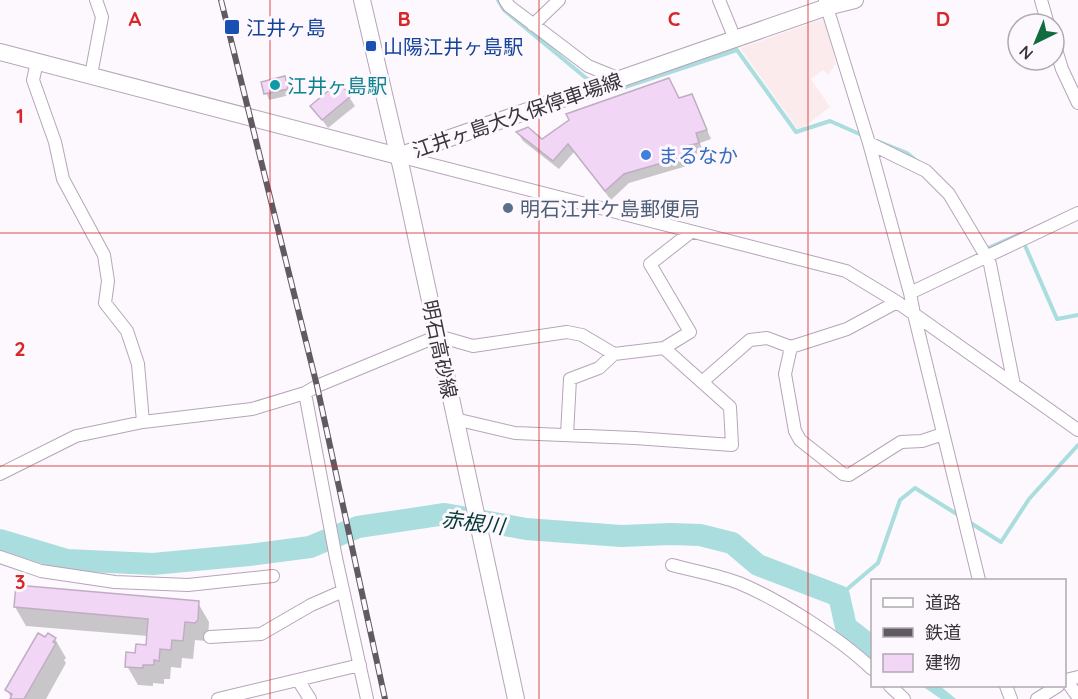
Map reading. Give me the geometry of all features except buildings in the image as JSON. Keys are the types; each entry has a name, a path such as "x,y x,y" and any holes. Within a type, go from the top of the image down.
{"main road":[{"name":"明石高砂線","path":"363,0 516,699"},
{"name":"江井ヶ島大久保停車場線","path":"0,52 398,156 620,80 826,4 855,0"}],"street":[{"path":"91,75 102,16 96,0"},
{"path":"505,0 508,6 588,66 620,80"},
{"path":"534,25 559,0"},
{"path":"719,0 735,39"},
{"path":"826,4 869,143 910,293 979,579"},
{"path":"37,62 33,80 55,142 63,179 104,255 108,281 105,303 127,330 138,364 143,422"},
{"path":"1063,72 1078,103"},
{"path":"869,143 926,171 949,194 990,264 1014,385"},
{"path":"398,156 846,271 897,302 1078,430"},
{"path":"910,293 1078,213"},
{"path":"567,435 570,379 599,368 614,354 664,348 690,332 650,264 691,232"},
{"path":"702,382 750,340 767,338 791,347 847,328 897,302"},
{"path":"0,474 76,436 143,422 252,409 305,393 438,336 473,346 567,332 582,335 614,354"},
{"path":"791,347 786,374 795,431 800,440 843,474 849,475 901,442 922,441 943,434"},
{"path":"455,419 515,433 732,445 730,407 664,348"},
{"path":"305,393 336,558 367,699"},
{"path":"0,557 41,571 115,582 188,585 273,576"},
{"path":"672,565 739,583 795,613 861,657 871,667"},
{"path":"210,637 261,633 311,605 343,591"},
{"path":"218,699 236,697 360,665"},
{"path":"298,680 310,699"},
{"path":"1067,681 1078,698"},
{"path":"891,687 904,699"},
{"path":"1037,699 1057,687"}],"shaded area":[{"path":"826,18 836,64 828,75 823,70 811,79 830,107 799,131 740,48"}],"water":[{"path":"923,687 941,687 956,699 941,699"}],"waterway":[{"path":"498,0 504,10 586,78 595,82"},
{"path":"610,89 613,91 737,50 796,132 830,121 864,136"},
{"path":"877,141 907,153 918,162"},
{"path":"986,249 1020,234 1057,319 1078,315"},
{"path":"969,522 1001,542 1029,499 1078,445"},
{"path":"839,596 878,563 900,500 915,488 960,516"},
{"name":"赤根川","path":"0,540 67,560 153,564 310,547 358,527 445,514 526,529 621,536 700,535 732,543 758,565 839,596 846,627 871,646"}],"railway":[{"path":"221,0 317,386 385,699"}],"place":[{"name":"江井ヶ島","path":"232,27"},
{"name":"山陽江井ヶ島駅","path":"371,46"},
{"name":"江井ヶ島駅","path":"275,85"},
{"name":"まるなか","path":"646,155"},
{"name":"明石江井ケ島郵便局","path":"508,208"}]}
